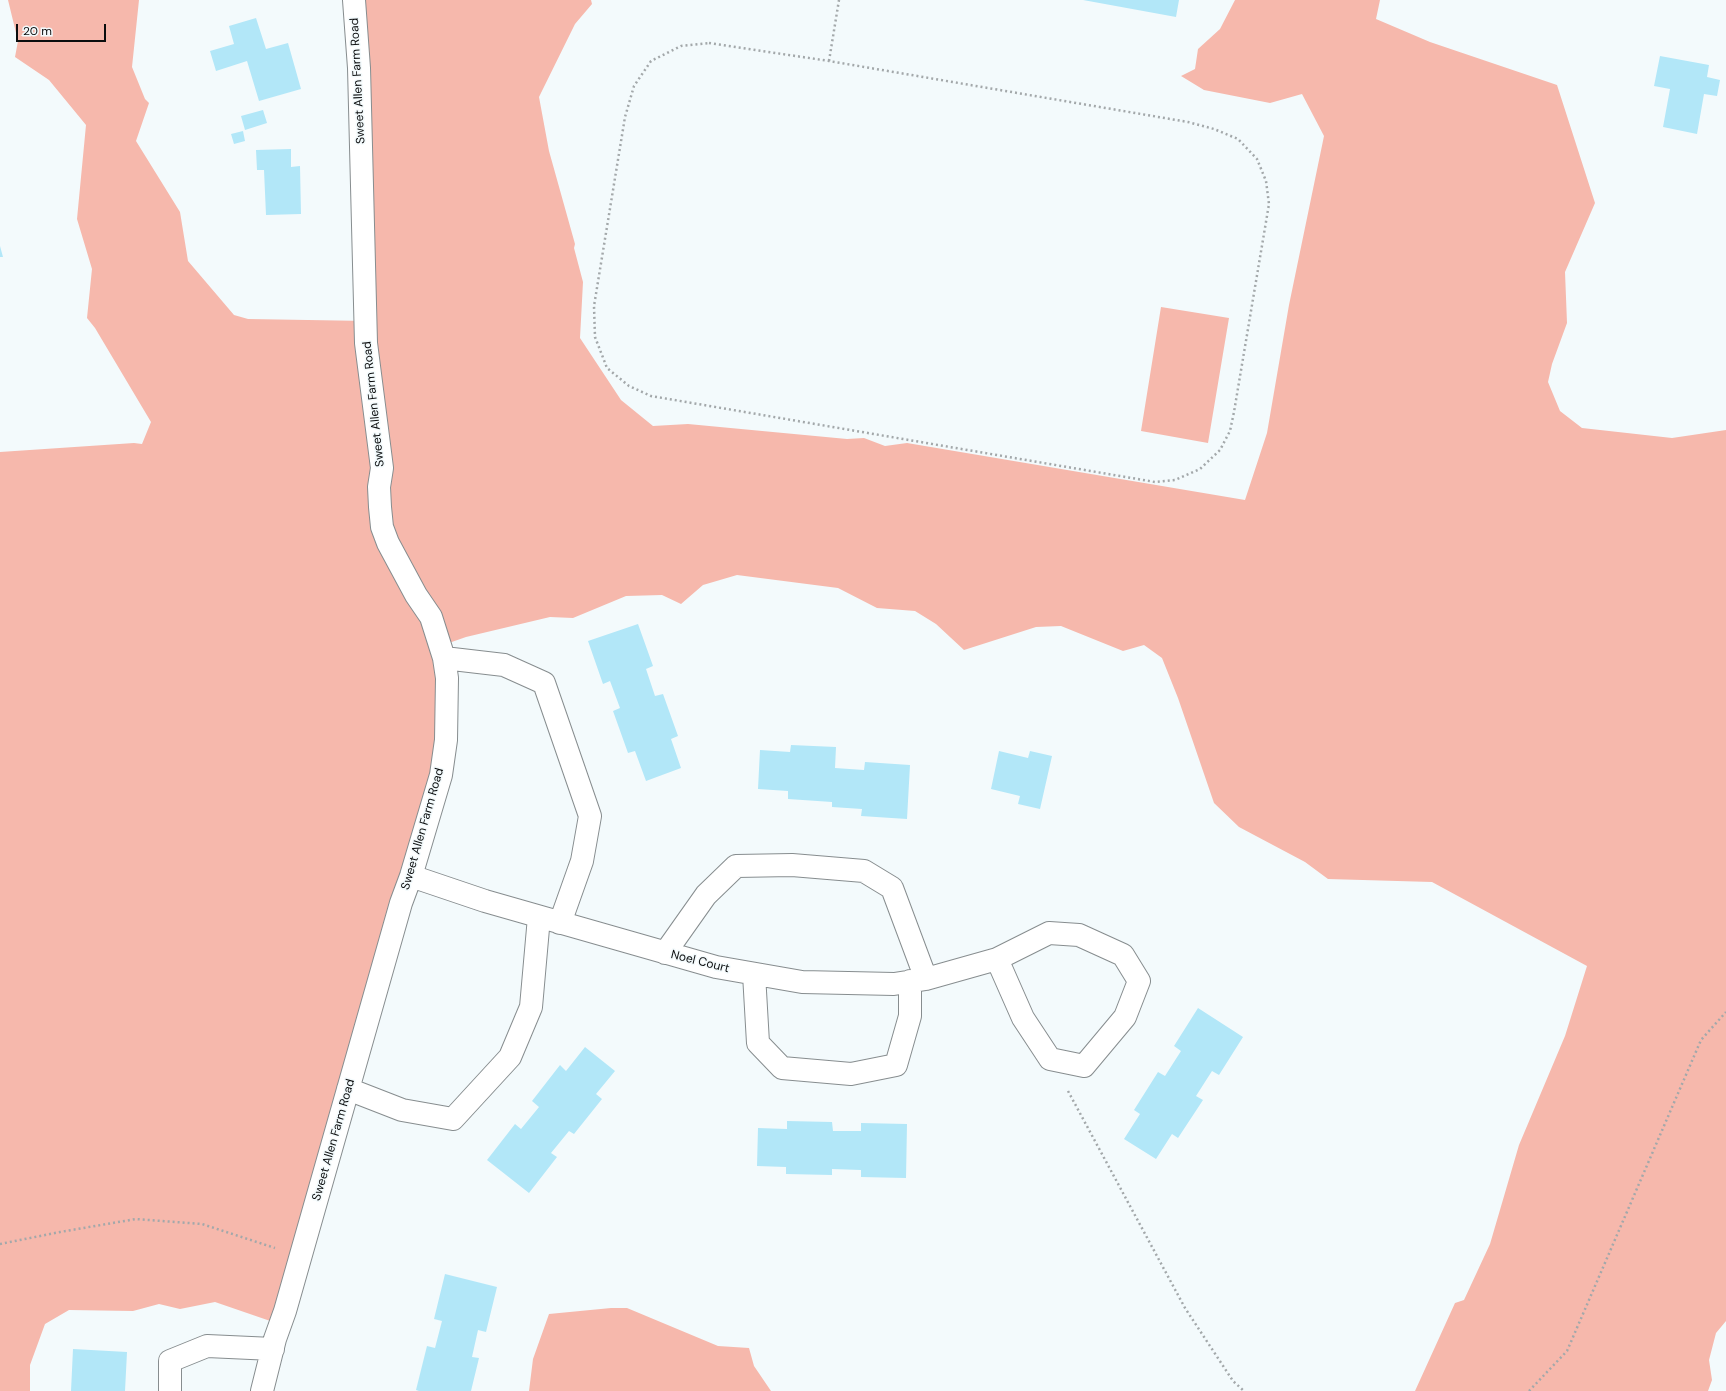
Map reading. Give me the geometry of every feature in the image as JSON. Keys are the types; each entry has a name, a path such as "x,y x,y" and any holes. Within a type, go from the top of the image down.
{"street":[{"name":"Sweet Allen Farm Road","path":"262,1391 401,903 411,876 441,775 446,740 447,678 444,658 431,617 416,595 391,549 382,527 379,488 382,468 366,342 359,68 354,0"},
{"path":"444,658 504,665 544,683 590,816 582,861 560,923"},
{"path":"665,953 706,895 736,866 792,865 864,871 892,888 918,980 910,1016 896,1065 851,1074 782,1068 758,1043 754,974"},
{"name":"Noel Court","path":"411,876 485,901 716,967 802,982 894,984 918,980 997,959"},
{"path":"348,1089 402,1110 453,1119 510,1057 531,1007 539,917"},
{"path":"1049,933 1079,935 1123,955 1139,981 1125,1017 1084,1066 1050,1058 1023,1018 997,959 1049,933"},
{"path":"170,1391 170,1361 207,1346 273,1350"}],"path":[{"path":"829,61 839,0"},
{"path":"708,43 829,61 1188,122 1214,129 1238,140 1256,159 1266,181 1269,204 1234,412 1230,431 1220,450 1200,469 1175,480 1155,482 651,396 628,386 607,368 595,337 594,306 625,117 634,86 651,61 681,46 708,43"},
{"path":"1529,1391 1567,1352 1700,1040 1726,1012"},
{"path":"1050,1058 1185,1308 1233,1381 1244,1391"},
{"path":"0,1244 136,1219 202,1224 301,1256"}],"shaded area":[{"path":"8,0 139,0 132,67 145,99 149,103 136,141 180,212 188,261 234,315 248,319 367,321 357,0 591,0 592,4 575,24 539,97 549,151 575,244 574,248 583,282 580,338 621,400 653,426 688,424 847,439 864,438 885,446 907,443 1245,500 1267,433 1289,305 1324,136 1302,94 1270,103 1204,90 1181,76 1195,69 1198,49 1220,29 1235,0 1380,0 1376,19 1430,42 1557,85 1595,203 1565,272 1567,323 1552,364 1548,382 1560,411 1582,428 1672,438 1726,430 1726,1321 1716,1333 1709,1360 1712,1380 1708,1391 1415,1391 1455,1303 1464,1300 1490,1244 1519,1145 1565,1036 1587,966 1432,882 1328,879 1305,862 1239,827 1214,803 1178,698 1162,658 1144,645 1123,651 1061,626 1036,627 964,650 936,624 915,611 877,608 838,588 737,575 703,585 681,604 662,595 626,596 573,618 550,617 466,637 446,644 450,717 279,1324 215,1302 180,1309 159,1304 133,1311 69,1310 45,1324 30,1365 30,1391 0,1391 0,452 134,443 142,444 151,422 95,328 87,318 92,269 77,219 86,125 49,80 15,57 18,41"},
{"path":"1161,307 1229,318 1208,443 1141,431"},
{"path":"611,1308 627,1308 718,1346 749,1348 754,1366 771,1391 529,1391 533,1359 549,1314"}],"building":[{"path":"1083,0 1179,0 1176,17"},
{"path":"256,18 266,49 288,43 301,89 259,101 247,61 216,71 210,51 234,44 229,26"},
{"path":"1660,56 1709,65 1707,77 1720,80 1717,96 1704,94 1697,134 1663,127 1670,89 1654,86"},
{"path":"263,110 267,123 245,130 241,116"},
{"path":"243,131 245,141 234,144 231,134"},
{"path":"291,149 291,167 300,166 301,214 266,215 264,170 257,170 256,150"},
{"path":"0,246 3,257 0,257"},
{"path":"638,624 653,666 646,669 655,696 663,694 678,736 671,739 681,768 646,781 635,751 628,753 613,711 620,708 610,681 603,684 588,641"},
{"path":"791,745 836,747 835,768 864,770 865,762 910,765 907,819 861,816 862,809 832,807 832,802 788,799 788,791 758,789 760,750 790,752"},
{"path":"999,751 1028,758 1030,751 1052,756 1040,809 1018,804 1020,796 991,789"},
{"path":"1198,1008 1243,1037 1219,1075 1212,1071 1196,1096 1203,1100 1178,1138 1172,1134 1156,1159 1124,1139 1140,1114 1134,1110 1158,1072 1165,1076 1181,1051 1174,1046"},
{"path":"585,1047 615,1071 596,1094 602,1099 574,1134 569,1131 551,1153 557,1157 529,1193 487,1160 515,1124 521,1129 539,1107 532,1101 560,1065 566,1071"},
{"path":"787,1121 832,1122 833,1131 861,1131 861,1123 907,1124 906,1178 861,1177 861,1170 832,1169 832,1175 786,1174 786,1167 757,1166 758,1128 787,1129"},
{"path":"445,1274 497,1287 486,1332 478,1330 472,1357 479,1358 471,1391 419,1391 416,1390 427,1346 435,1348 442,1321 434,1319"},
{"path":"73,1349 127,1352 125,1391 71,1391"}]}
